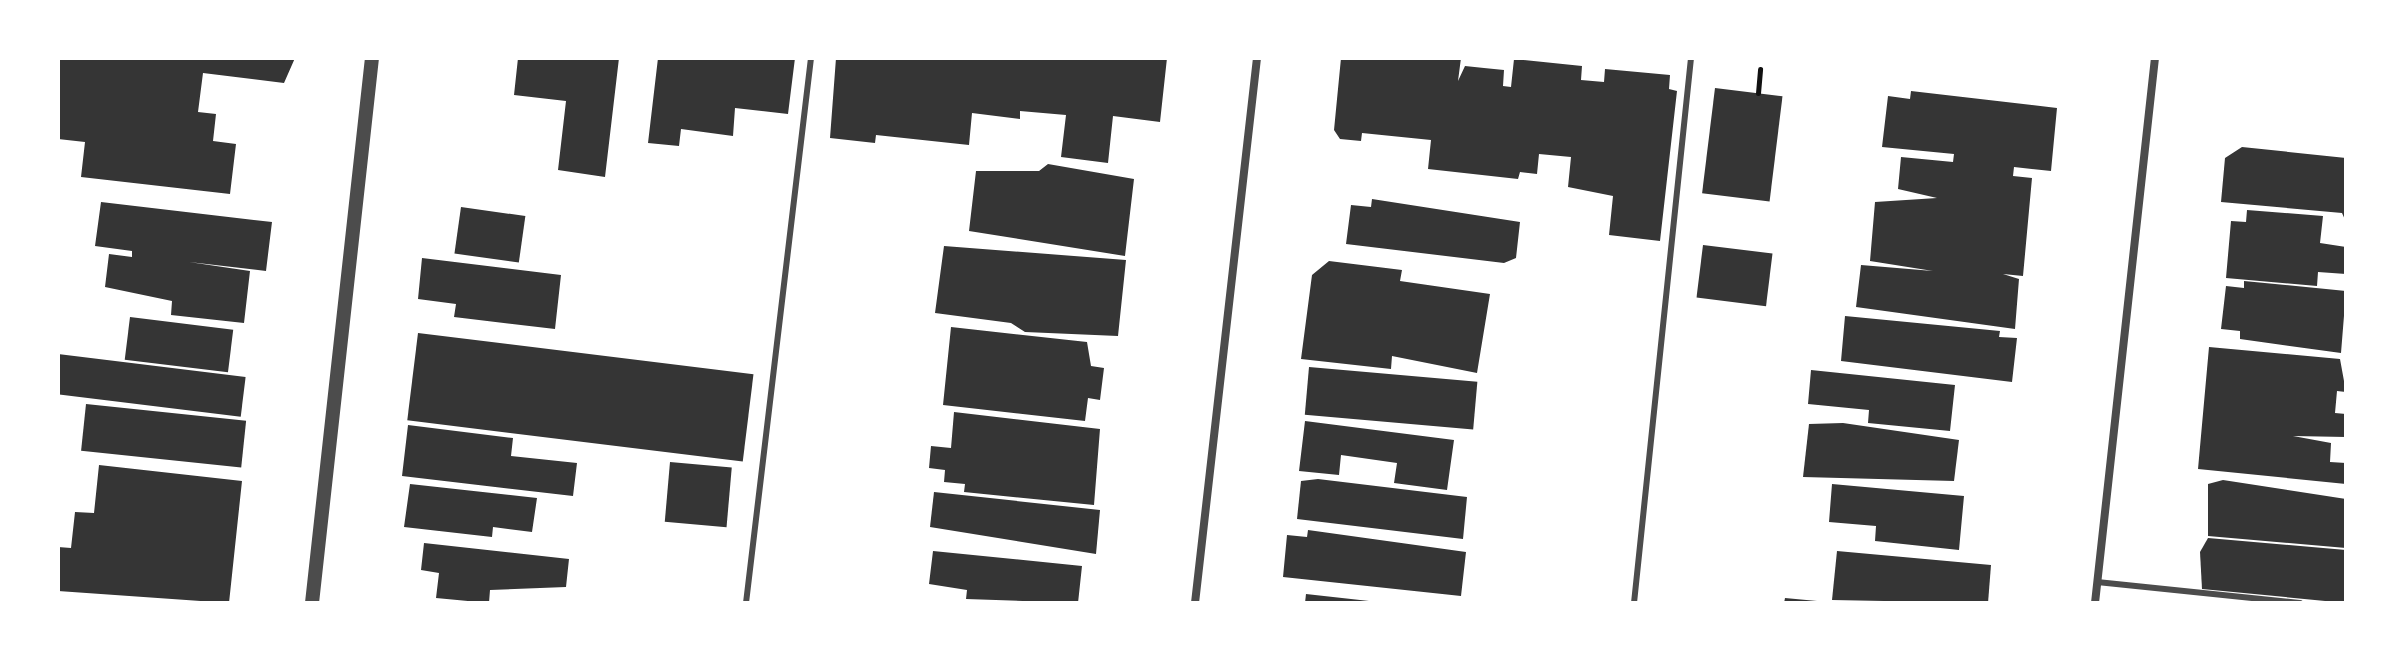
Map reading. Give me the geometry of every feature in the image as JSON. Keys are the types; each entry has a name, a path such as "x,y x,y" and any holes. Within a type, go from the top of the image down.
{"street":[{"path":"312,603 372,58"},
{"path":"1195,603 1257,58"},
{"path":"2095,603 2155,58"}],"lane":[{"path":"746,603 811,58"},
{"path":"1634,603 1691,58"},
{"path":"2097,582 2300,603"}],"path":[{"path":"1758,93 1760,69"}],"building":[{"path":"58,58 295,58 284,83 203,73 198,112 216,114 213,141 236,144 230,194 81,177 85,142 58,139"},
{"path":"518,58 619,58 605,177 558,170 566,101 514,95"},
{"path":"658,58 795,58 788,114 735,108 733,136 681,129 679,146 648,143"},
{"path":"836,58 1167,58 1160,122 1113,116 1108,163 1061,157 1066,115 1020,111 1020,119 972,113 969,145 876,135 875,143 830,138"},
{"path":"1341,58 1461,58 1458,81 1465,66 1504,70 1503,86 1511,87 1514,59 1582,66 1581,80 1604,82 1605,69 1670,75 1669,89 1677,91 1660,241 1609,235 1613,196 1568,187 1571,157 1539,154 1537,174 1520,172 1518,179 1428,169 1431,140 1362,133 1361,141 1340,139 1334,130"},
{"path":"1715,88 1782,96 1770,201 1702,193"},
{"path":"1911,91 2057,108 2051,171 2014,167 2013,176 2032,178 2023,276 2003,274 2019,279 2015,329 1856,307 1861,265 1933,271 1870,261 1875,202 1937,198 1898,189 1901,157 1953,162 1954,154 1882,147 1888,96 1910,99"},
{"path":"2242,147 2346,158 2346,222 2342,213 2221,202 2225,158"},
{"path":"1048,164 1134,179 1125,256 969,231 976,171 1039,171"},
{"path":"1372,199 1520,222 1516,258 1504,263 1346,244 1351,205 1371,207"},
{"path":"101,202 272,222 266,271 189,262 250,271 244,323 171,315 172,301 105,287 109,254 132,257 132,251 95,246"},
{"path":"461,207 525,216 519,263 454,254"},
{"path":"2247,210 2323,216 2320,243 2346,247 2346,274 2318,272 2317,286 2226,278 2231,221 2246,222"},
{"path":"1703,245 1772,254 1766,306 1697,298"},
{"path":"944,246 1126,260 1118,336 1025,332 1011,323 935,313"},
{"path":"422,258 561,275 555,329 454,317 456,304 418,299"},
{"path":"1329,261 1402,270 1400,281 1490,294 1477,373 1392,356 1391,369 1301,359 1312,275"},
{"path":"2244,281 2346,291 2341,353 2240,339 2240,331 2221,329 2226,286 2244,288"},
{"path":"1845,316 2000,331 1999,337 2017,338 2012,382 1841,361"},
{"path":"130,317 233,330 228,372 125,360"},
{"path":"951,327 1087,342 1091,366 1104,368 1100,400 1088,398 1085,421 943,405"},
{"path":"418,333 753,374 743,462 407,420"},
{"path":"2209,347 2340,359 2346,392 2337,391 2335,413 2346,414 2346,437 2293,436 2331,443 2330,462 2346,463 2346,484 2198,469"},
{"path":"58,354 246,377 241,417 58,394"},
{"path":"1309,367 1477,382 1473,430 1305,415"},
{"path":"1811,370 1955,385 1950,431 1868,423 1869,410 1808,404"},
{"path":"86,404 246,421 241,468 81,451"},
{"path":"954,412 1100,429 1094,505 964,492 965,484 944,482 945,470 929,468 931,446 951,448"},
{"path":"1305,421 1454,440 1447,490 1394,483 1397,463 1341,455 1339,475 1299,471"},
{"path":"1843,423 1959,440 1954,481 1803,477 1809,424"},
{"path":"408,425 513,438 511,456 577,463 573,496 402,476"},
{"path":"670,462 732,467 727,527 665,522"},
{"path":"99,465 242,481 229,603 58,591 58,547 71,548 75,512 94,513"},
{"path":"1318,479 1467,497 1463,539 1297,519 1301,481"},
{"path":"2223,480 2346,499 2346,548 2208,536 2208,484"},
{"path":"410,484 537,498 532,532 493,527 492,537 404,527"},
{"path":"1832,484 1964,496 1959,550 1875,541 1876,526 1829,522"},
{"path":"934,492 1100,510 1096,554 930,527"},
{"path":"1308,530 1466,552 1461,596 1283,577 1287,535 1307,537"},
{"path":"2208,538 2346,550 2346,603 2202,589 2200,552"},
{"path":"424,543 569,559 566,587 490,590 489,603 436,598 439,573 421,570"},
{"path":"933,551 1082,566 1078,603 966,599 967,590 929,584"},
{"path":"1837,551 1991,565 1988,603 1832,600"},
{"path":"1306,594 1369,601 1369,603 1305,603"},
{"path":"1785,598 1817,601 1817,603 1784,603"}]}
